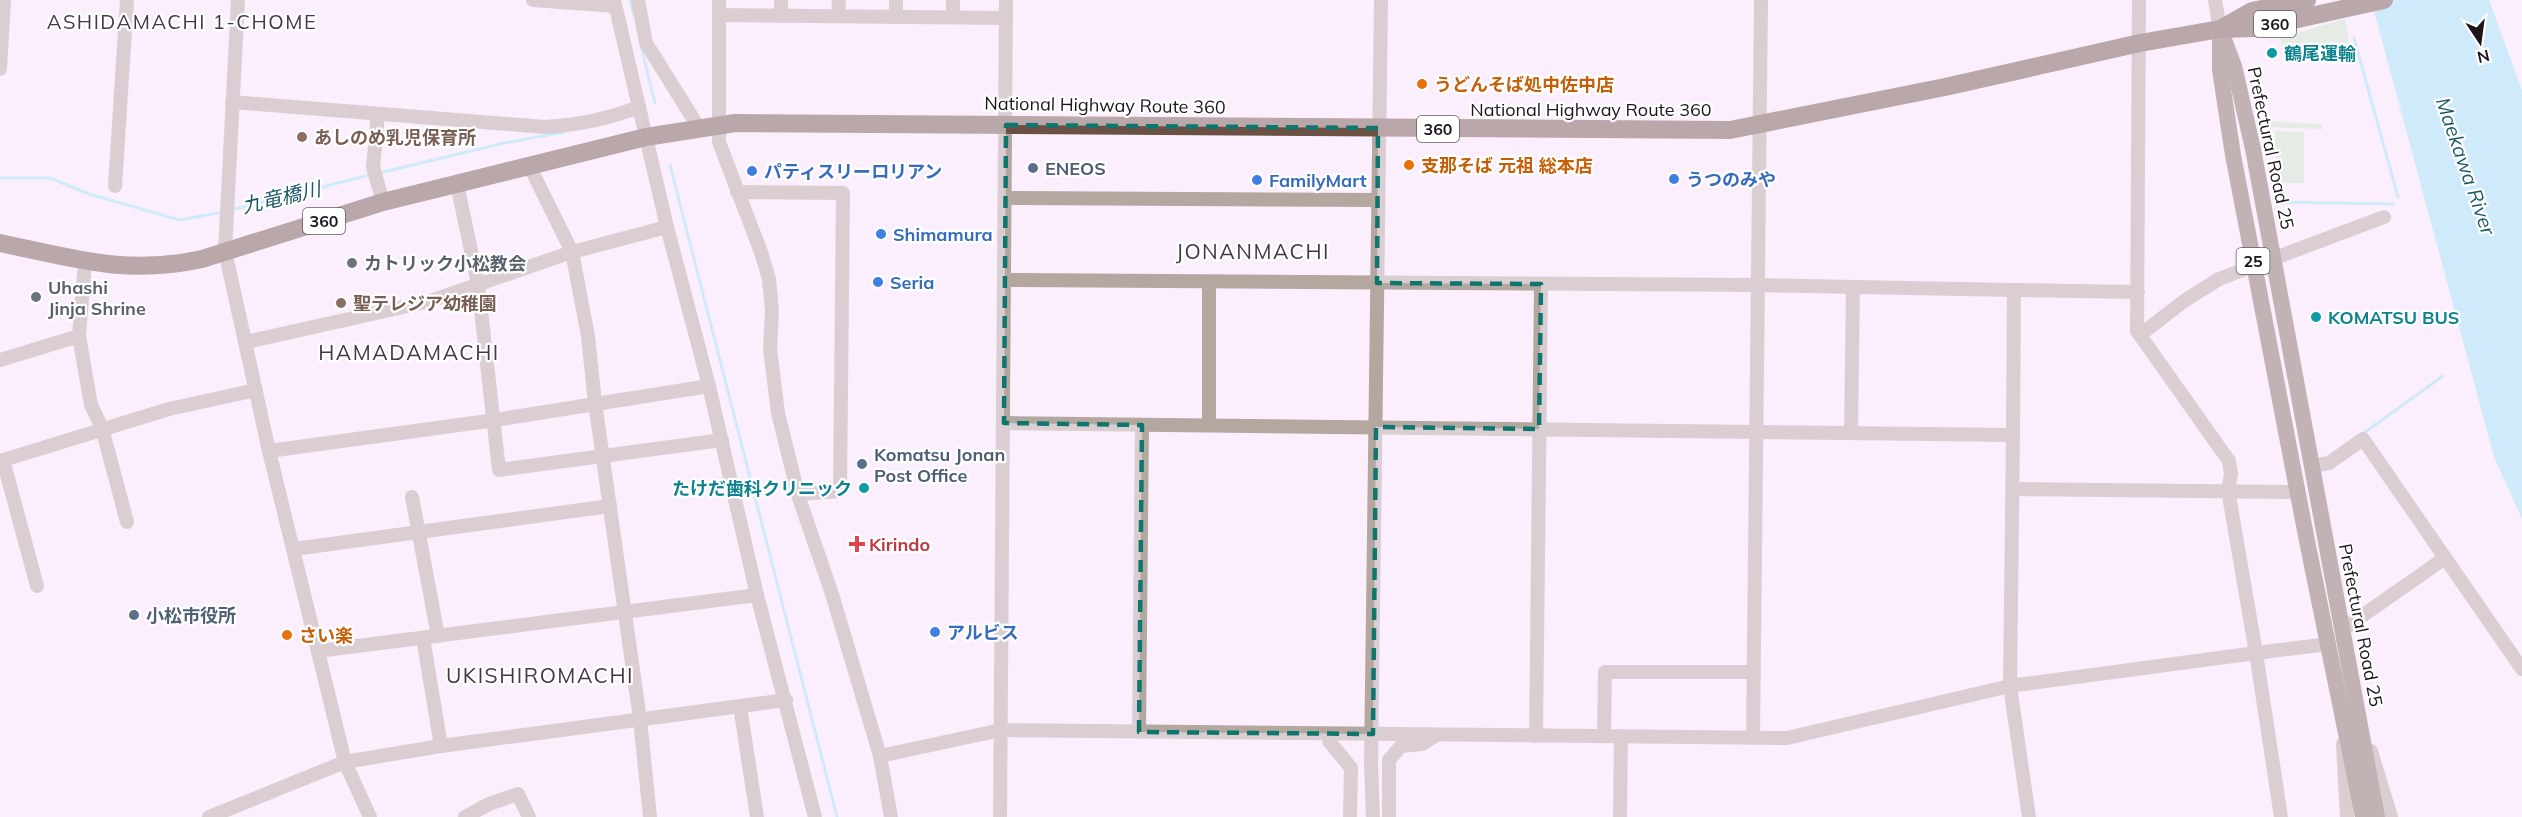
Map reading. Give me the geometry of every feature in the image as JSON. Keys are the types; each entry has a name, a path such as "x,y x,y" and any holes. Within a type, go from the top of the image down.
{"highway":[{"name":"National Highway Route 360","path":"2220,29 2252,11 2307,0"},
{"name":"National Highway Route 360","path":"0,243 85,262 129,267 160,267 202,259 382,202 646,137 719,124 751,122 1730,130 1759,126 2140,43 2220,29 2256,28 2384,0"}],"main road":[{"name":"Prefectural Road 25","path":"2220,29 2234,66 2274,260 2342,630 2363,817"},
{"name":"Prefectural Road 25","path":"2220,29 2220,70 2254,265 2298,492 2329,644 2349,707 2377,817"}],"street":[{"path":"0,69 4,0"},
{"path":"115,186 127,0"},
{"path":"238,0 225,251 269,451 345,762 370,817"},
{"path":"533,0 614,3 667,227 709,386 757,595 815,817"},
{"path":"638,0 646,43 699,128"},
{"path":"719,0 719,142 769,279 772,311 770,349 778,413 798,494 832,594 880,756 891,817"},
{"path":"780,16 781,0"},
{"path":"838,16 839,0"},
{"path":"896,0 896,17"},
{"path":"953,0 953,17"},
{"path":"1000,817 1006,0"},
{"path":"1373,817 1381,0"},
{"path":"1753,737 1761,0"},
{"path":"2139,0 2137,331 2229,461 2231,474 2228,490 2281,817"},
{"path":"2215,0 2220,29"},
{"path":"719,15 1006,18"},
{"path":"232,102 546,127 581,125 639,106"},
{"path":"378,114 372,167 382,202"},
{"path":"530,167 572,252 588,336 595,403 640,719 650,817"},
{"path":"457,184 478,284 499,470 722,440"},
{"path":"737,192 843,194 840,491 798,494"},
{"path":"1006,198 1378,200"},
{"path":"2140,335 2184,301 2219,279 2384,217"},
{"path":"246,342 397,309 572,252 667,227"},
{"path":"85,262 79,336 91,405 102,428 127,522"},
{"path":"1005,280 1757,285 2138,292"},
{"path":"1209,282 1209,425"},
{"path":"1536,736 1541,284"},
{"path":"1851,433 1853,287"},
{"path":"2014,290 2010,686 2029,817"},
{"path":"0,360 79,336"},
{"path":"269,451 494,420 709,386"},
{"path":"37,586 2,460 169,409 256,390"},
{"path":"1004,423 2013,435"},
{"path":"1139,732 1142,425"},
{"path":"2312,466 2329,463 2362,439 2522,669"},
{"path":"2013,489 2298,492"},
{"path":"412,497 438,636"},
{"path":"294,549 610,506"},
{"path":"2342,630 2445,558"},
{"path":"318,651 757,595"},
{"path":"423,638 441,746"},
{"path":"880,756 1001,730 1787,738 2010,686 2329,644"},
{"path":"1604,736 1605,672 1754,672"},
{"path":"209,817 345,762 441,746 786,700"},
{"path":"740,706 757,817"},
{"path":"2347,817 2349,707"},
{"path":"2349,707 2391,817"},
{"path":"1329,734 1329,741 1351,768 1350,817"},
{"path":"1389,817 1389,760 1401,746 1422,744 1436,735"},
{"path":"1620,817 1621,736"},
{"path":"465,817 489,804 518,794 529,817"}],"highlighted area":[{"path":"1006,125 1378,128 1377,283 1541,284 1539,429 1376,427 1373,734 1139,732 1142,425 1004,423"}],"green space":[{"path":"2345,19 2350,46 2282,49 2280,38"},
{"path":"2262,121 2322,124 2322,129 2263,127"},
{"path":"2275,131 2304,132 2304,183 2276,183"}],"water":[{"name":"Maekawa River","path":"2371,0 2489,0 2522,90 2522,519 2494,457"}],"waterway":[{"path":"630,0 634,16"},
{"path":"2354,38 2398,197"},
{"path":"641,46 655,103"},
{"name":"九竜橋川","path":"379,173 504,143 565,132"},
{"path":"670,165 837,817"},
{"name":"九竜橋川","path":"231,210 370,175"},
{"name":"九竜橋川","path":"0,178 50,178 89,194 180,220 222,212"},
{"path":"2277,202 2394,204"},
{"path":"2361,435 2443,376"}],"place":[{"name":"鶴尾運輸","path":"2272,53"},
{"name":"うどんそば処中佐中店","path":"1422,84"},
{"name":"あしのめ乳児保育所","path":"302,137"},
{"name":"支那そば 元祖 総本店","path":"1409,165"},
{"name":"ENEOS","path":"1033,168"},
{"name":"パティスリーロリアン","path":"752,171"},
{"name":"うつのみや","path":"1674,179"},
{"name":"FamilyMart","path":"1257,180"},
{"name":"Shimamura","path":"881,234"},
{"name":"カトリック小松教会","path":"352,263"},
{"name":"Seria","path":"878,282"},
{"name":"Uhashi Jinja Shrine","path":"36,297"},
{"name":"聖テレジア幼稚園","path":"341,303"},
{"name":"KOMATSU BUS","path":"2316,317"},
{"name":"Komatsu Jonan Post Office","path":"862,464"},
{"name":"たけだ歯科クリニック","path":"864,488"},
{"name":"Kirindo","path":"857,544"},
{"name":"小松市役所","path":"134,615"},
{"name":"アルビス","path":"935,632"},
{"name":"さい楽","path":"287,635"}],"district":[{"name":"ASHIDAMACHI 1-CHOME","path":"182,21"},
{"name":"JONANMACHI","path":"1253,251"},
{"name":"HAMADAMACHI","path":"409,352"},
{"name":"UKISHIROMACHI","path":"540,675"}]}
